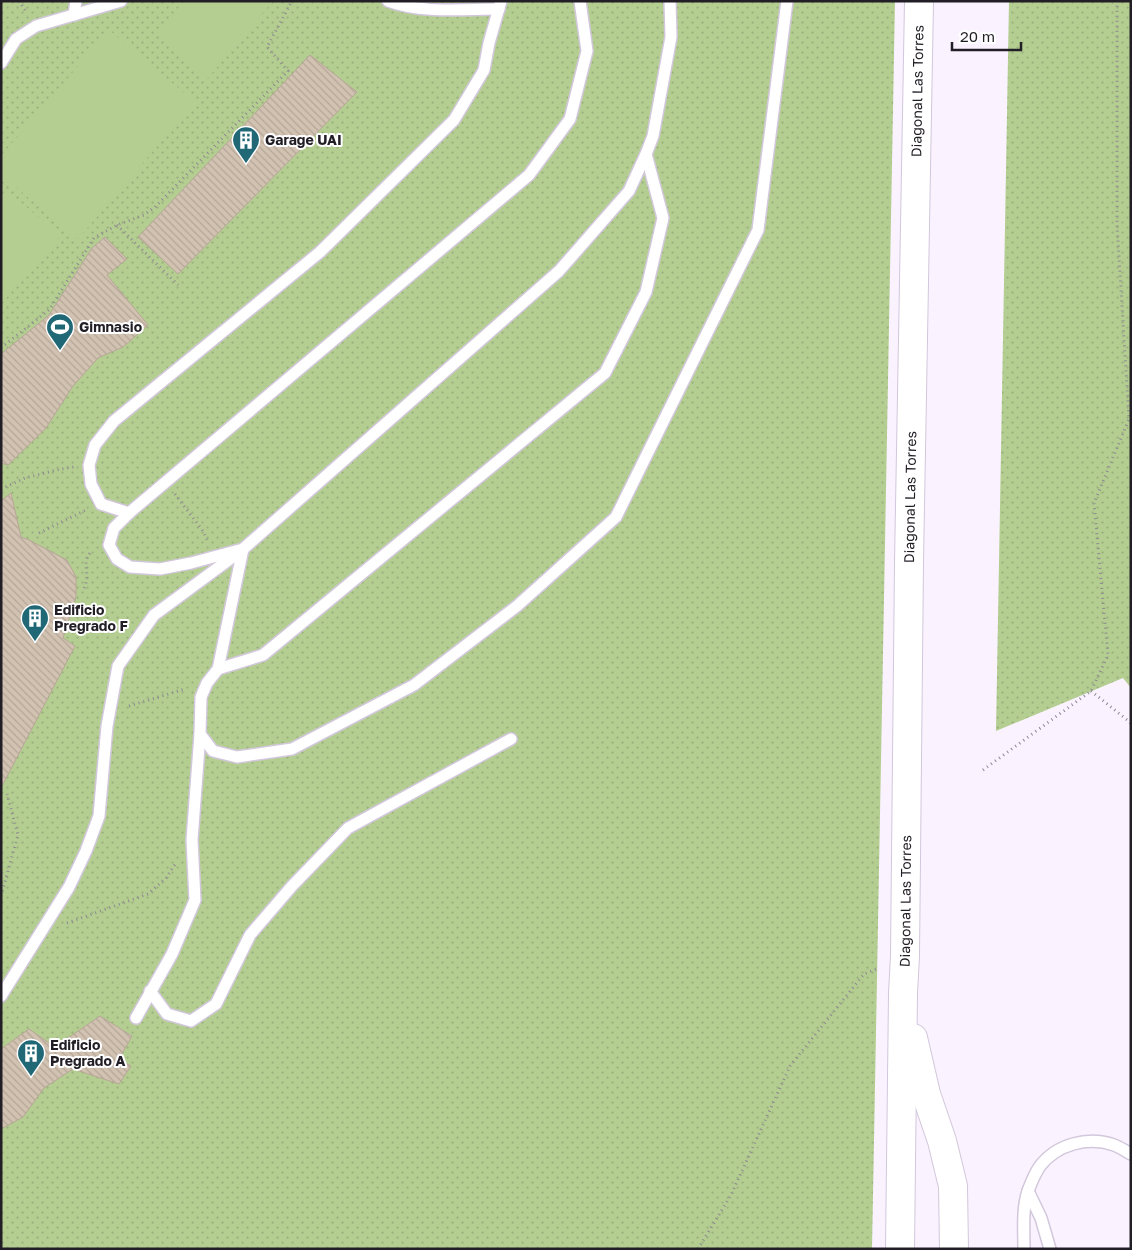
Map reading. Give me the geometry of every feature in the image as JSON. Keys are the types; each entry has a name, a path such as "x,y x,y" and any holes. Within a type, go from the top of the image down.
{"street":[{"name":"Diagonal Las Torres","path":"900,1249 909,553 919,1"},
{"name":"Diagonal Las Torres","path":"903,993 926,1094 942,1141 953,1186 954,1249"}],"lane":[{"path":"74,15 76,1"},
{"path":"129,513 101,504 91,484 89,465 95,444 114,421 320,252 454,120 484,70 500,5 428,10 388,1"},
{"path":"243,548 215,557 160,569 130,567 117,559 110,545 114,528 129,513 529,175 570,119 587,51 580,1"},
{"path":"1,996 69,887 99,816 107,726 118,666 154,616 243,548 560,271 629,191 653,136 671,37 670,1"},
{"path":"200,734 213,751 237,757 292,749 388,699 414,685 517,606 616,517 758,230 787,1"},
{"path":"1,63 16,39 36,26 120,2"},
{"path":"218,669 263,655 605,373 646,292 663,218 646,154"},
{"path":"136,1018 172,954 194,900 192,840 201,697 207,683 218,669 243,548"},
{"path":"150,991 167,1014 192,1021 216,1004 250,935 292,886 348,828 510,740"},
{"path":"1024,1249 1024,1214 1028,1192 1040,1167 1054,1152 1073,1143 1094,1141 1115,1145 1131,1154"},
{"path":"1028,1192 1041,1218 1050,1249"}],"path":[{"path":"1,348 50,309 94,238 155,207 288,71 267,47 292,1"},
{"path":"983,770 1091,691 1108,655 1094,503 1129,419 1117,225 1117,1"},
{"path":"117,225 178,285"},
{"path":"1,489 24,478 61,469 89,465"},
{"path":"165,482 203,531 215,557"},
{"path":"39,533 101,504"},
{"path":"84,588 87,581 86,565 92,550 110,545"},
{"path":"110,711 207,683"},
{"path":"1091,691 1131,723"},
{"path":"1,896 18,835 6,790"},
{"path":"41,932 148,894 166,878 192,840"},
{"path":"698,1249 731,1195 790,1066 864,974 905,956"}],"green space":[{"path":"1,1 895,1 872,1249 1,1249"},
{"path":"184,1 273,1 207,79 157,33"},
{"path":"1009,1 1131,1 1131,688 1123,678 996,731"},
{"path":"109,30 195,102 78,239 1,175 1,156"},
{"path":"8,191 60,236 1,304 1,198"}],"building":[{"name":"Garage UAI","path":"310,55 357,92 178,274 138,237"},
{"name":"Gimnasio","path":"105,237 127,259 107,275 148,325 123,347 98,358 73,386 46,428 8,465 1,463 1,354 49,315 92,248"},
{"name":"Edificio Pregrado F","path":"11,493 21,537 67,560 76,577 76,597 63,638 75,646 1,788 1,501"},
{"name":"Edificio Pregrado A","path":"100,1016 132,1036 119,1059 131,1066 119,1084 73,1069 44,1088 23,1117 1,1129 1,1049 29,1029 55,1047"}],"place":[{"name":"Garage UAI","path":"246,164"},
{"name":"Gimnasio","path":"60,351"},
{"name":"Edificio Pregrado F","path":"35,642"},
{"name":"Edificio Pregrado A","path":"31,1077"}]}
